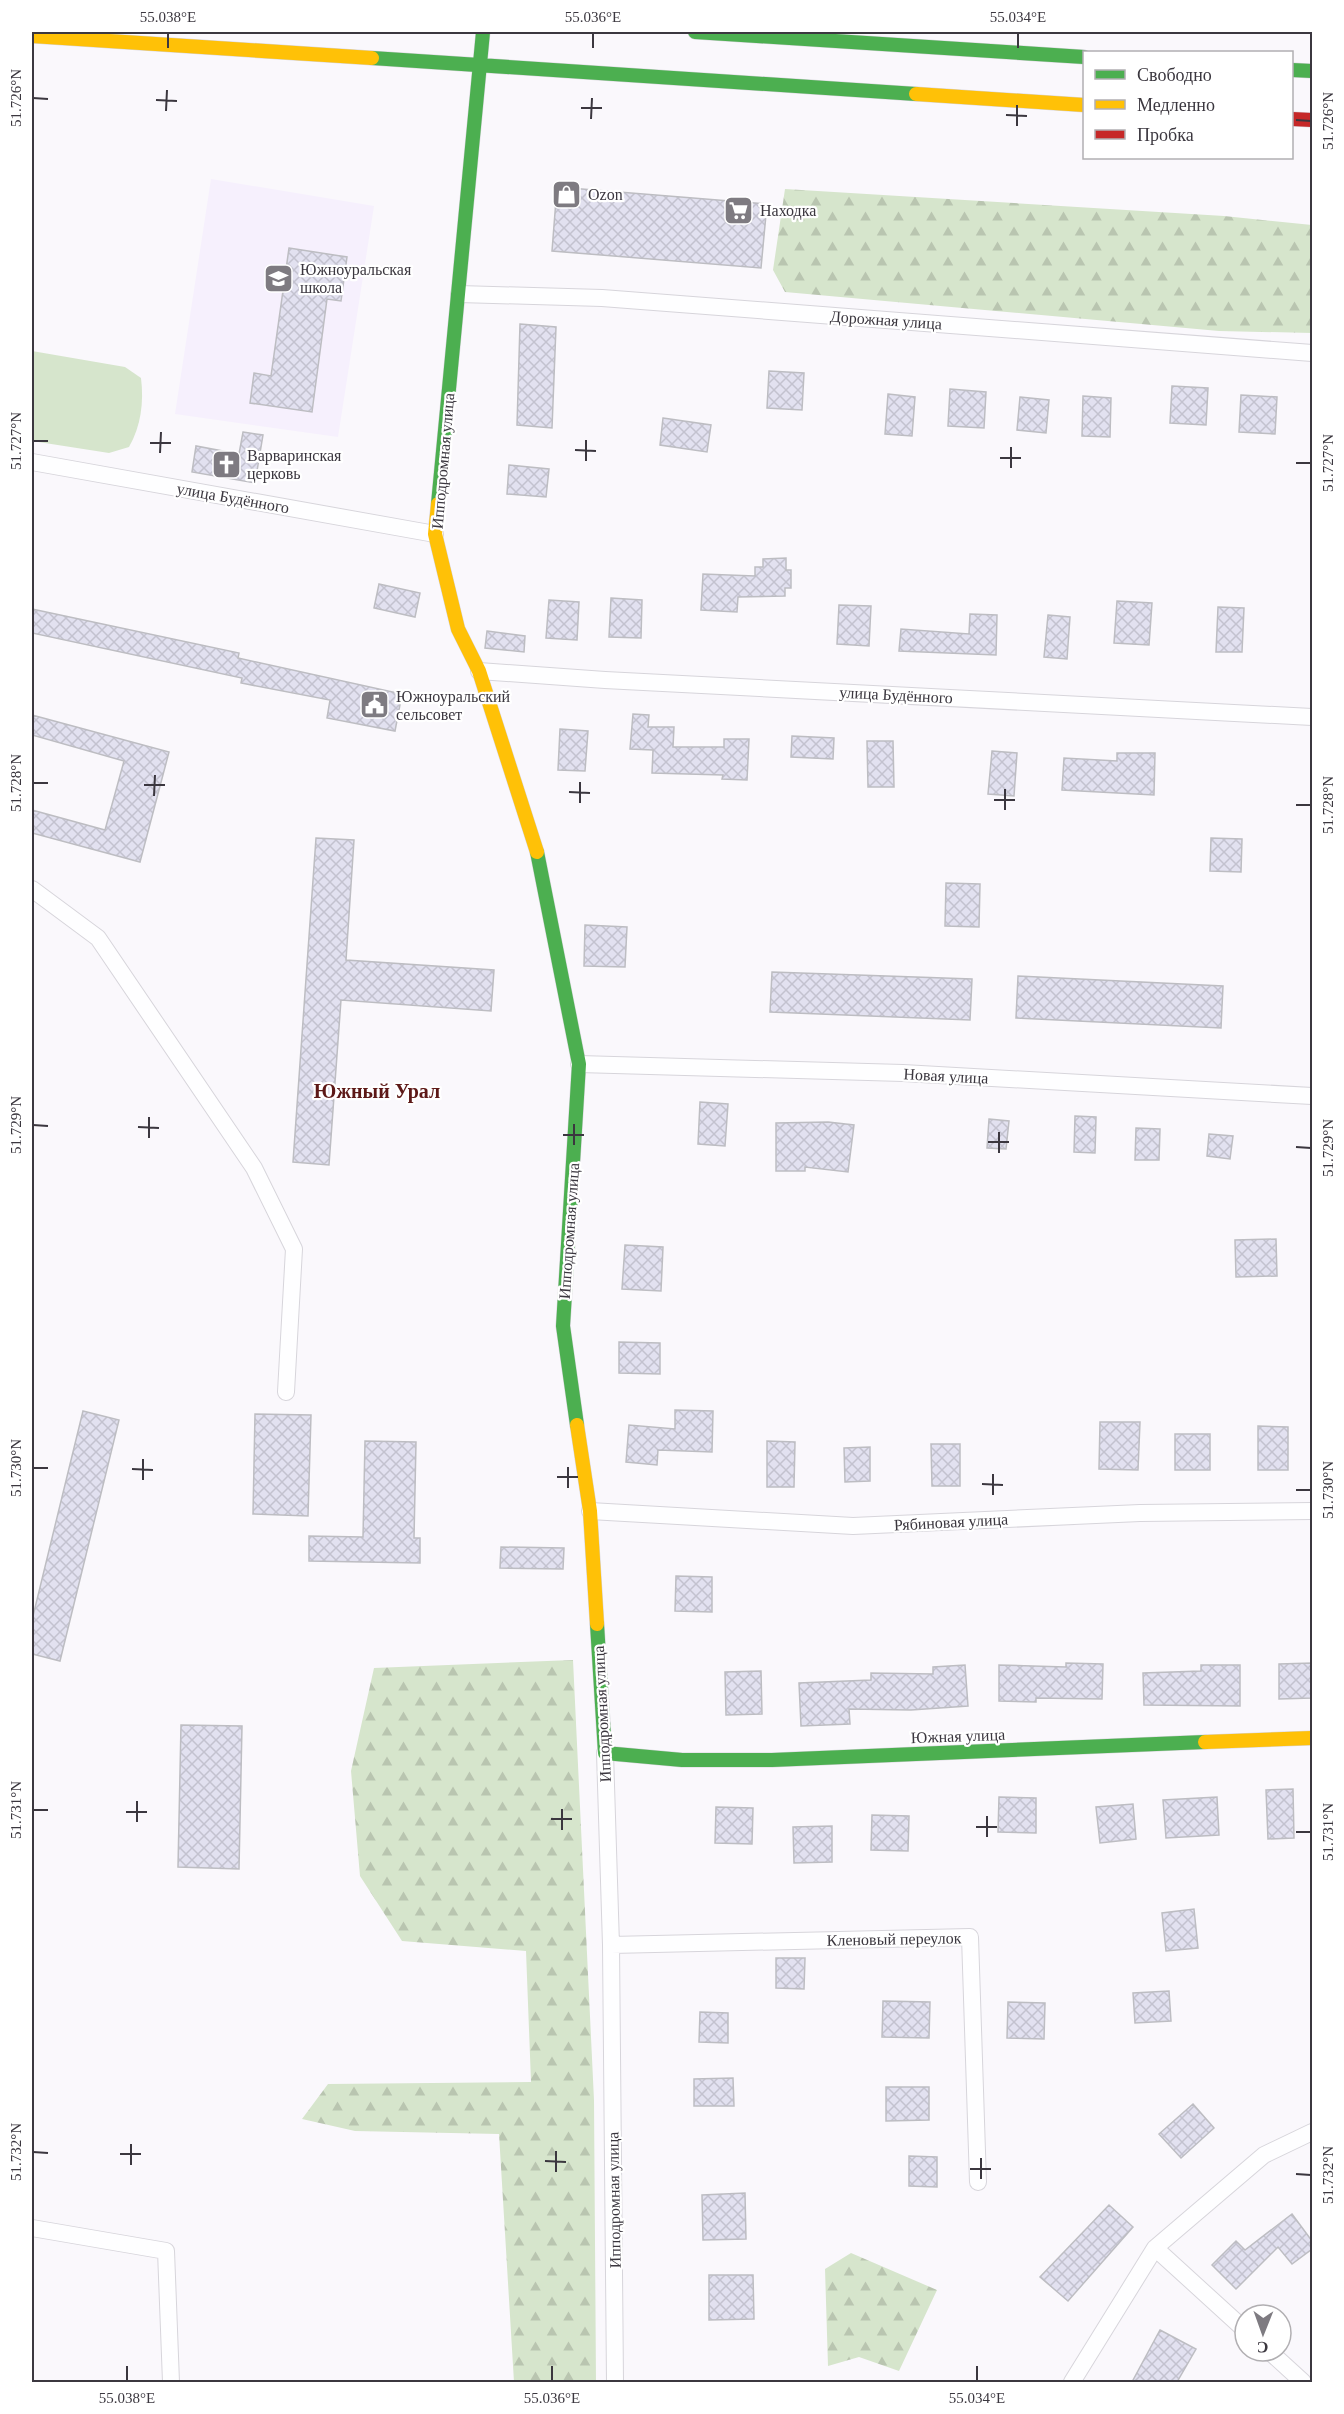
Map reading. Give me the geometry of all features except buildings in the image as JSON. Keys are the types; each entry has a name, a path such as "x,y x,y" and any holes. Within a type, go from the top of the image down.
{"main road":[{"name":"Ипподромная улица","path":"483,32 435,534 458,628 479,671 536,848 579,1064 563,1326 590,1511 605,1753"},
{"path":"694,32 1083,57"},
{"path":"32,36 1083,105"},
{"path":"1293,70 1312,71"},
{"path":"1293,118 1312,120"},
{"name":"Южная улица","path":"605,1753 682,1760 772,1760 1312,1738"}],"street":[{"name":"Дорожная улица","path":"459,294 602,298 1312,353"},
{"name":"улица Будённого","path":"32,462 435,534"},
{"name":"улица Будённого","path":"479,671 606,680 1312,717"},
{"path":"32,889 98,938 254,1168 294,1249 286,1392"},
{"name":"Новая улица","path":"579,1064 903,1073 1312,1096"},
{"name":"Рябиновая улица","path":"590,1511 853,1526 1140,1513 1312,1511"},
{"name":"Ипподромная улица","path":"605,1753 611,1945 615,2382"},
{"name":"Кленовый переулок","path":"611,1945 970,1937 978,2182"},
{"path":"1072,2382 1155,2248 1264,2155 1312,2132"},
{"path":"32,2228 166,2251 171,2382"},
{"path":"1155,2248 1233,2319"},
{"path":"1282,2363 1303,2382"}],"shaded area":[{"name":"Южноуральская школа","path":"211,179 374,206 338,437 175,414"}],"green space":[{"path":"785,189 1224,216 1312,225 1312,333 1219,331 785,292 773,270"},
{"path":"32,351 125,367 141,378 141,414 129,447 109,453 32,441"},
{"path":"573,1660 594,2100 596,2382 514,2382 499,2134 355,2131 302,2119 328,2084 531,2082 526,1951 402,1941 360,1876 351,1771 374,1668"},
{"path":"851,2253 937,2290 899,2371 859,2357 828,2366 825,2269"}],"traffic: fast":[{"path":"438,504 483,32"},
{"path":"695,32 1083,57"},
{"path":"372,58 916,94"},
{"path":"1293,70 1312,71"},
{"path":"537,852 579,1064 563,1326 577,1425"},
{"path":"597,1624 605,1753 682,1760 772,1760 1205,1742"}],"traffic: slow":[{"path":"32,36 372,58"},
{"path":"916,94 1083,105"},
{"path":"438,504 435,534 458,629 479,671 537,852"},
{"path":"577,1425 590,1511 597,1624"},
{"path":"1205,1742 1312,1738"}],"traffic: jam":[{"path":"1293,119 1312,120"}],"place":[{"name":"Ozon","path":"567,194"},
{"name":"Находка","path":"739,210"},
{"name":"Южноуральская школа","path":"279,278"},
{"name":"Варваринская церковь","path":"226,464"},
{"name":"Южноуральский сельсовет","path":"375,705"}],"district":[{"name":"Южный Урал","path":"377,1091"}]}
